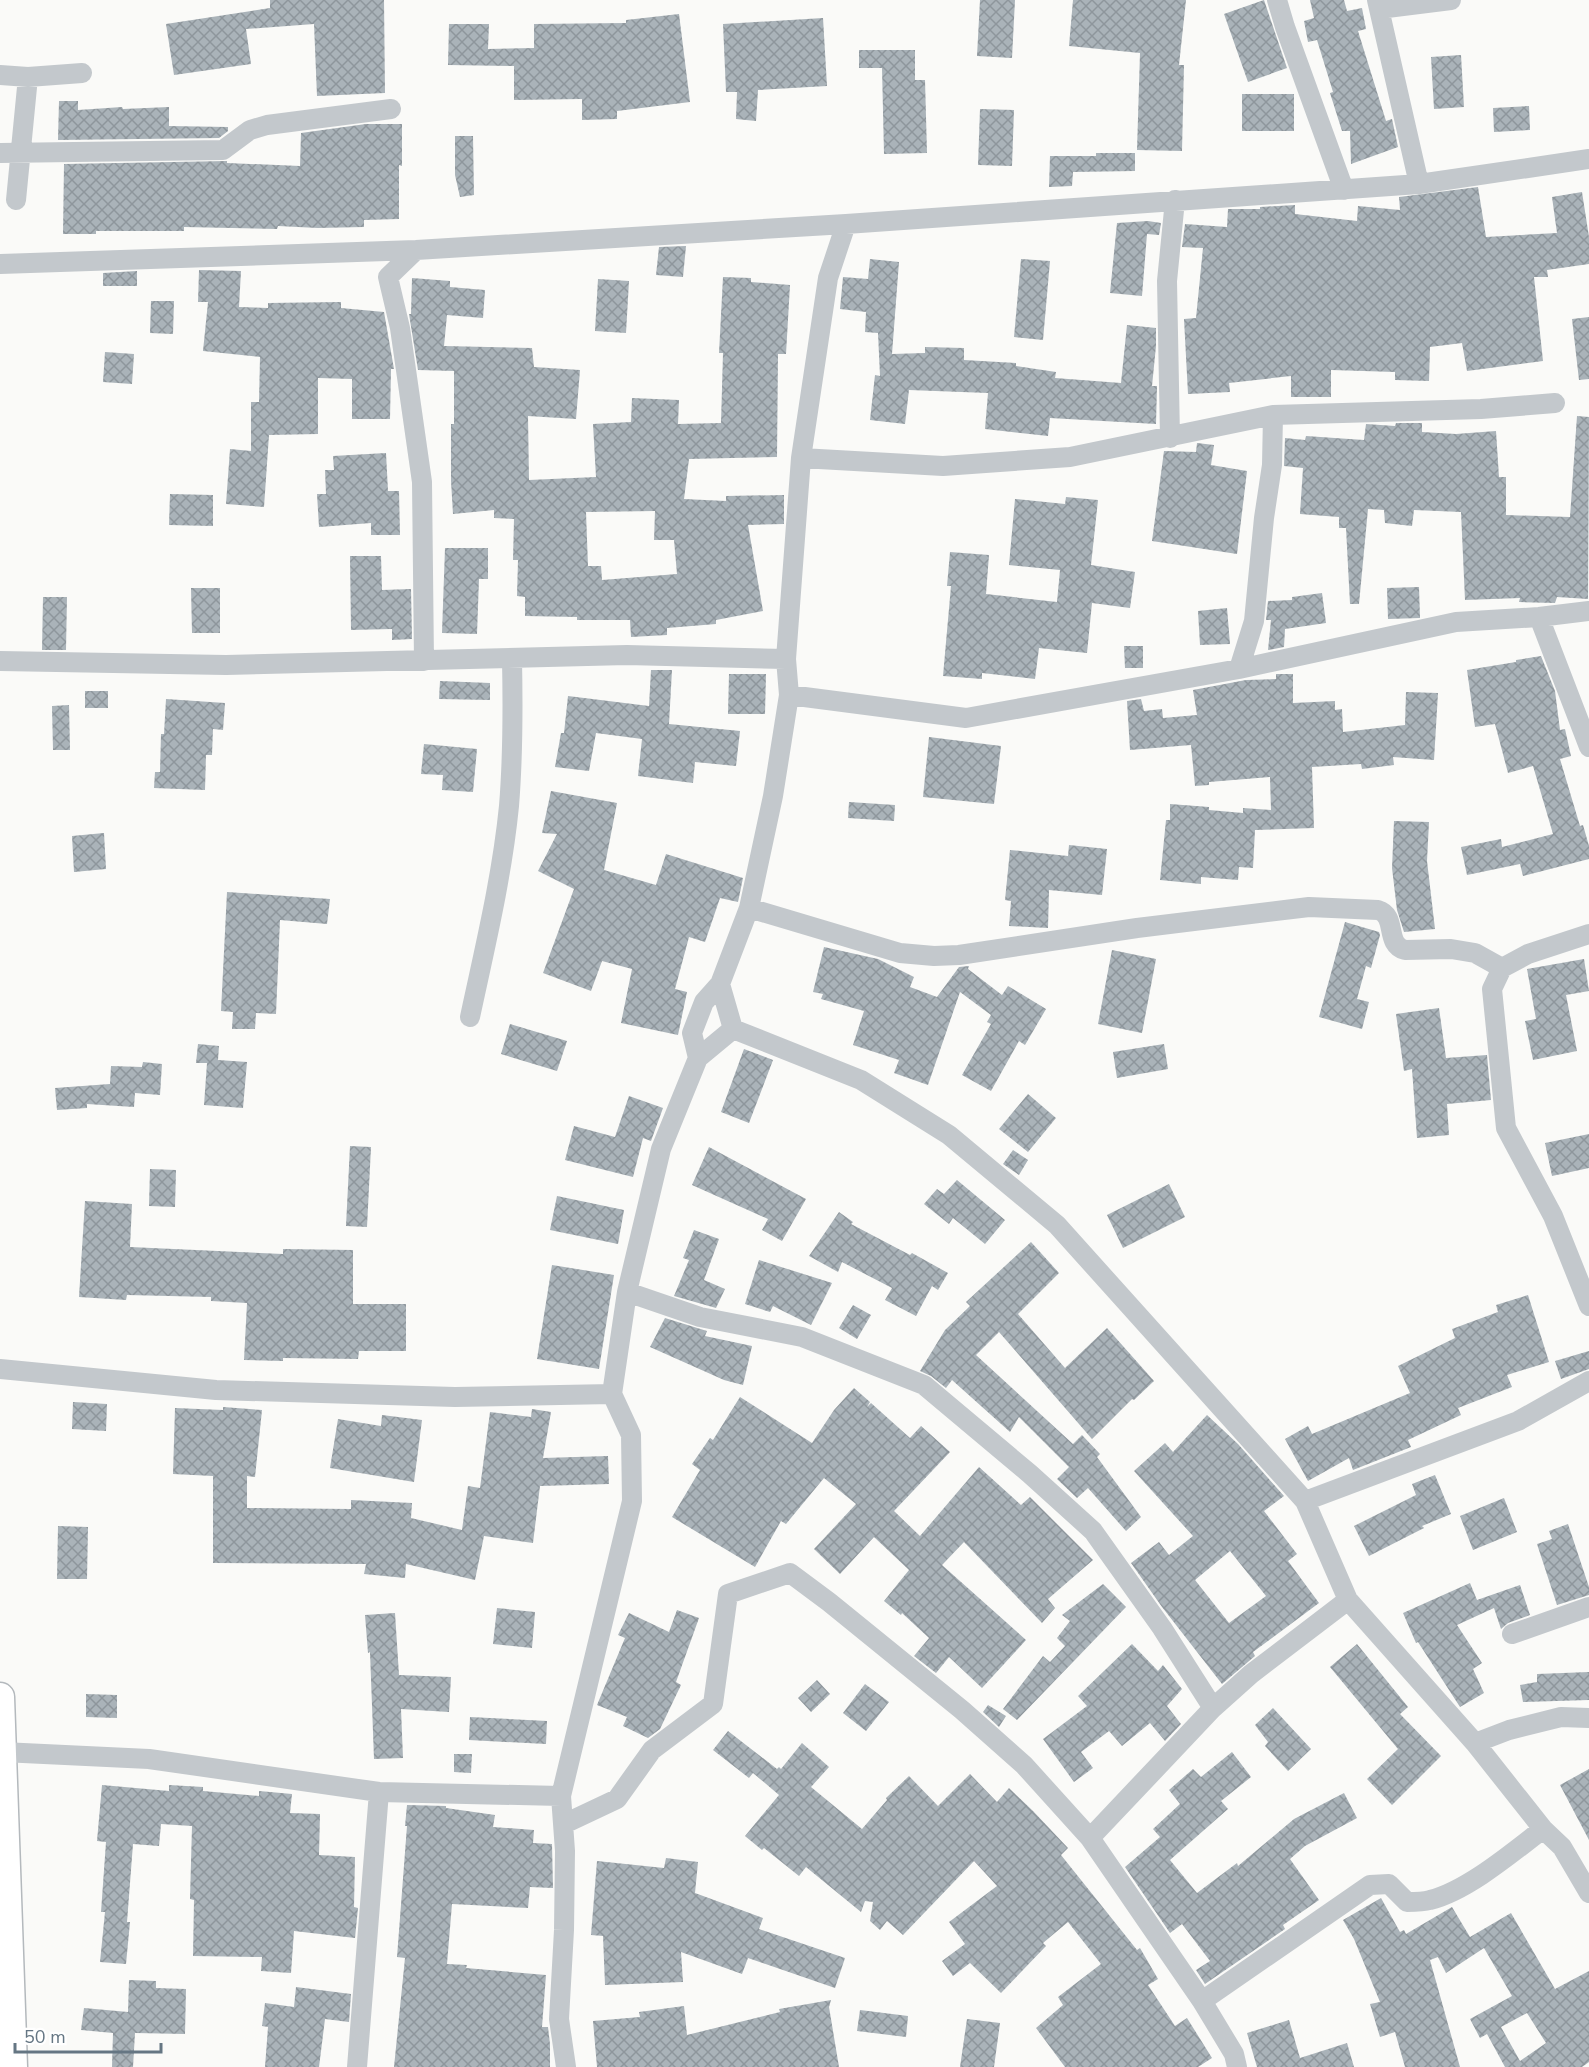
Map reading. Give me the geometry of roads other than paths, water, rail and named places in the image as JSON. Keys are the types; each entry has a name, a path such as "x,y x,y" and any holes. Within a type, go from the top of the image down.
{"highway":[{"path":"0,1697 13,2067"}],"street":[{"path":"1277,0 1344,190"},
{"path":"1419,184 1378,5 1451,0"},
{"path":"0,75 28,77 82,73"},
{"path":"16,200 28,77"},
{"path":"0,153 222,150 250,130 267,125 391,109"},
{"path":"0,264 416,249 846,224 1419,184 1589,159"},
{"path":"1170,438 1167,281 1175,200"},
{"path":"698,1058 692,1033 704,1002 720,984 749,908 773,796 789,695 786,659 801,458 828,278 846,224"},
{"path":"416,249 388,277 400,328 422,483 424,662"},
{"path":"801,458 943,466 1070,457 1273,415 1481,409 1555,403"},
{"path":"1239,669 1254,621 1264,518 1272,465 1273,415"},
{"path":"789,695 966,718 1239,669 1456,622 1539,617 1589,611"},
{"path":"1539,617 1589,747"},
{"path":"0,661 226,665 627,656 786,659"},
{"path":"470,1017 496,900 509,806 513,724 512,659"},
{"path":"749,908 900,953 934,956 959,955 1137,928 1309,907 1378,910 1384,912 1389,919 1393,940 1398,948 1405,950 1451,949 1475,953 1502,968"},
{"path":"1589,934 1528,954 1502,968 1492,989 1506,1128 1553,1216 1589,1306"},
{"path":"720,984 733,1029"},
{"path":"566,2067 559,2019 564,1930 564,1824 561,1796 633,1501 631,1435 612,1394 627,1292 661,1149 698,1058 733,1029"},
{"path":"733,1029 861,1080 949,1135 1057,1225 1305,1501 1348,1600 1475,1743 1544,1829 1562,1847 1589,1893"},
{"path":"627,1292 700,1317 802,1337 924,1385 1030,1474 1093,1531 1162,1628 1214,1708"},
{"path":"0,1369 216,1390 455,1397 612,1394"},
{"path":"1305,1501 1518,1421 1589,1381"},
{"path":"564,1824 617,1799 652,1750 712,1704 728,1594 790,1573 962,1710 1024,1765 1090,1838 1202,2001 1234,2054 1237,2067"},
{"path":"1090,1838 1214,1708 1251,1674 1348,1600"},
{"path":"1512,1634 1589,1607"},
{"path":"1475,1743 1509,1730 1561,1717 1589,1718"},
{"path":"2,1752 148,1759 379,1792 561,1796"},
{"path":"357,2067 379,1792"},
{"path":"1202,2001 1370,1885 1389,1884 1407,1902 1428,1900 1444,1895 1489,1869 1544,1829"}]}
